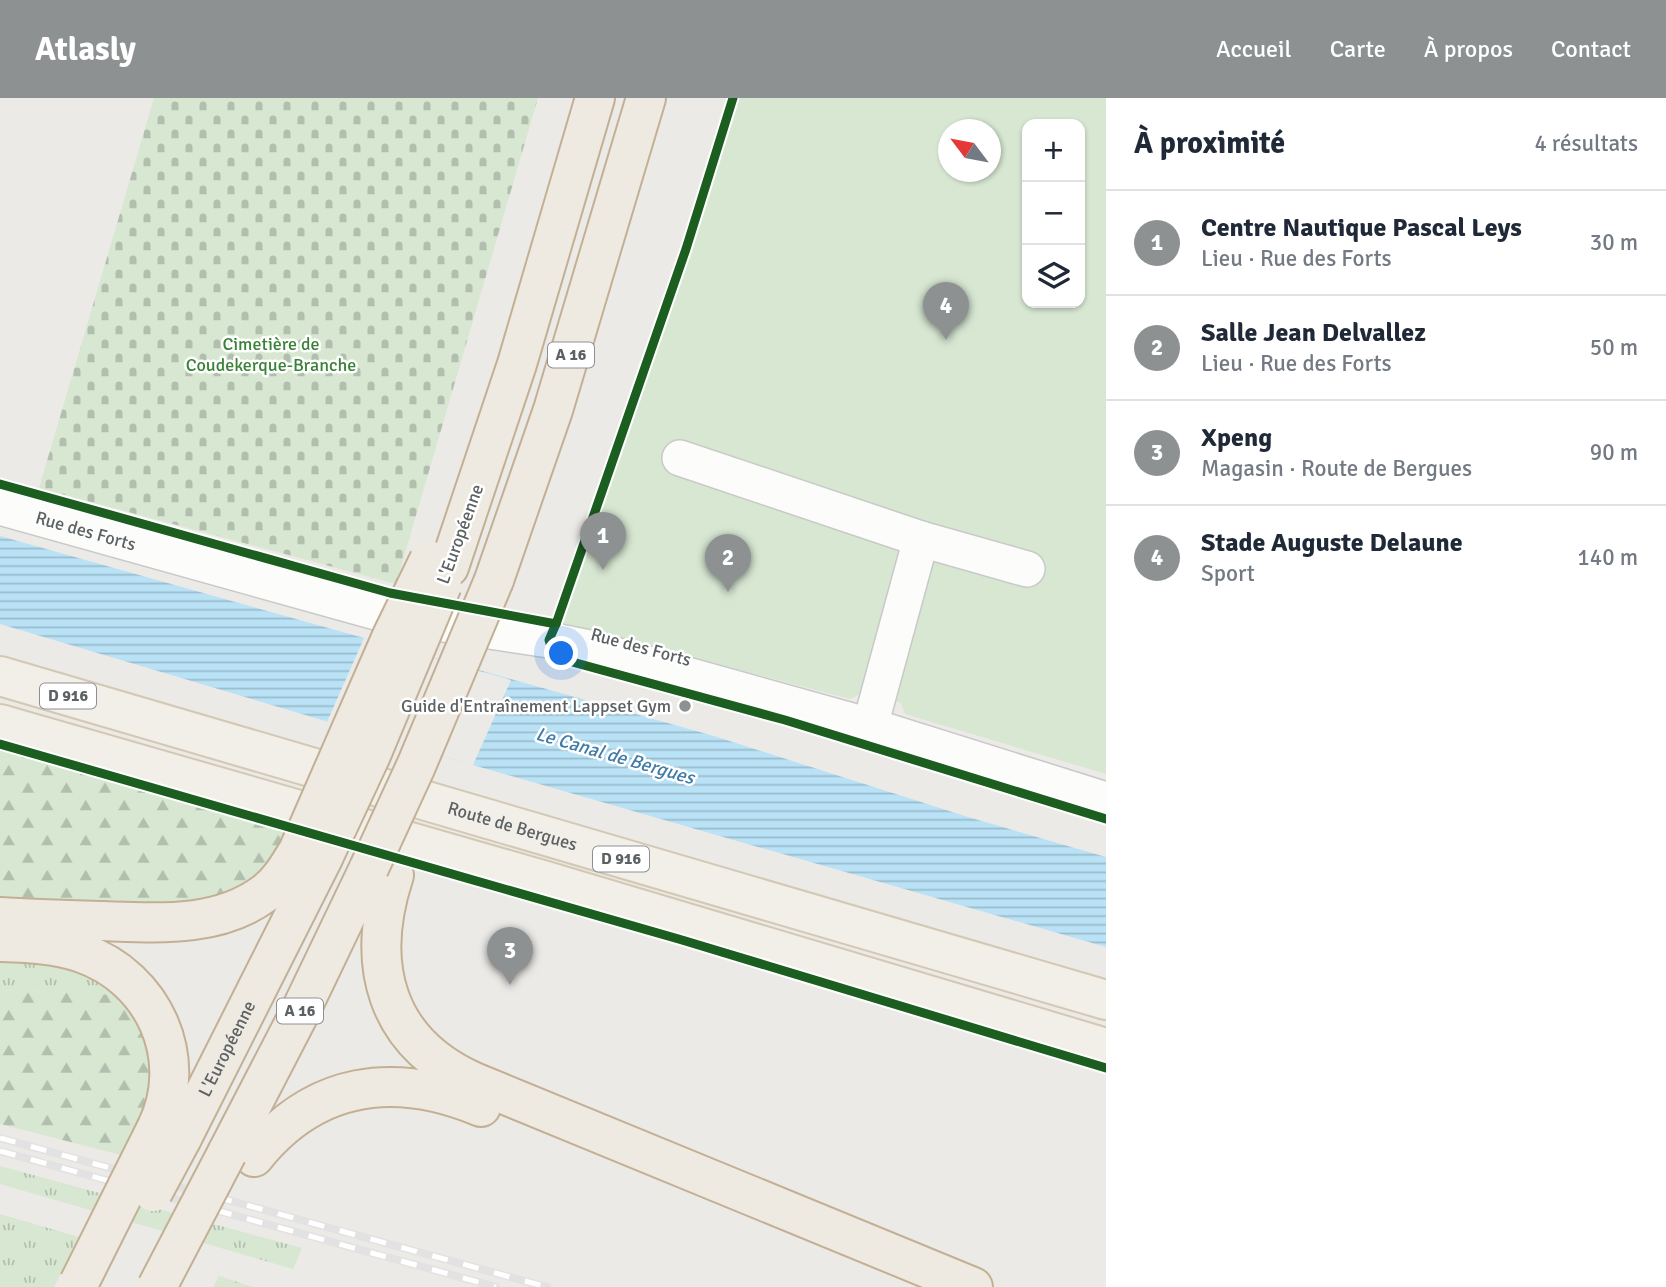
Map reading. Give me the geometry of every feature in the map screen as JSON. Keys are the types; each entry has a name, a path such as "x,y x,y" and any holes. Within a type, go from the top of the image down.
{"highway":[{"name":"A 16","path":"310,855 392,636 439,564 493,441 595,98"},
{"name":"A 16","path":"157,1287 240,1155 299,1014 382,872 416,766 505,586 642,113"},
{"path":"0,917 167,923 201,919 253,901 310,855"},
{"name":"L'Européenne","path":"86,1286 169,1133 310,855"},
{"path":"382,872 380,930 385,982 404,1027 422,1048 440,1063 474,1082 973,1287"},
{"path":"0,942 47,945 83,953 116,970 135,986 158,1019 169,1056 169,1133"},
{"path":"185,1287 240,1155 300,1113 334,1097 358,1090 389,1087 437,1091 466,1101 919,1287"}],"main road":[{"name":"Route de Bergues","path":"0,676 1106,1000"},
{"name":"D 916","path":"0,724 572,888 1106,1048"}],"street":[{"path":"680,458 921,539 1027,569"},
{"name":"Rue des Forts","path":"0,507 382,614 585,647 870,726 1106,800"},
{"path":"870,726 921,539"}],"green space":[{"name":"Cimetière de Coudekerque-Branche","path":"154,98 538,98 396,584 39,488"},
{"path":"736,98 1106,98 1106,774 905,714 901,703 862,693 850,699 559,622"},
{"path":"0,750 285,833 267,872 235,889 204,900 164,908 0,902"},
{"path":"0,956 60,959 101,975 119,995 0,990"},
{"path":"0,990 119,995 144,1033 153,1067 153,1100 121,1155 0,1124"},
{"path":"0,1166 302,1248 293,1269 0,1184"},
{"path":"0,1214 79,1237 54,1287 0,1287"},
{"path":"219,1276 253,1287 213,1287"}],"water":[{"name":"Le Canal de Bergues","path":"0,536 714,736 968,817 1106,857 1106,947 473,765 0,624"}],"pier":[{"path":"364,638 511,680 473,765 327,722"}],"railway":[{"path":"0,1138 547,1287"},
{"path":"0,1151 496,1287"}],"cycle path":[{"path":"556,624 686,249 733,98"},
{"path":"0,484 390,593 556,624 549,640 554,657 785,720 1106,819"},
{"path":"0,744 682,940 1106,1068"}],"place":[{"name":"Stade Auguste Delaune","path":"946,340"},
{"name":"Centre Nautique Pascal Leys","path":"603,570"},
{"name":"Salle Jean Delvallez","path":"728,592"},
{"name":"Guide d'Entraînement Lappset Gym","path":"685,706"},
{"name":"Xpeng","path":"510,985"}]}
